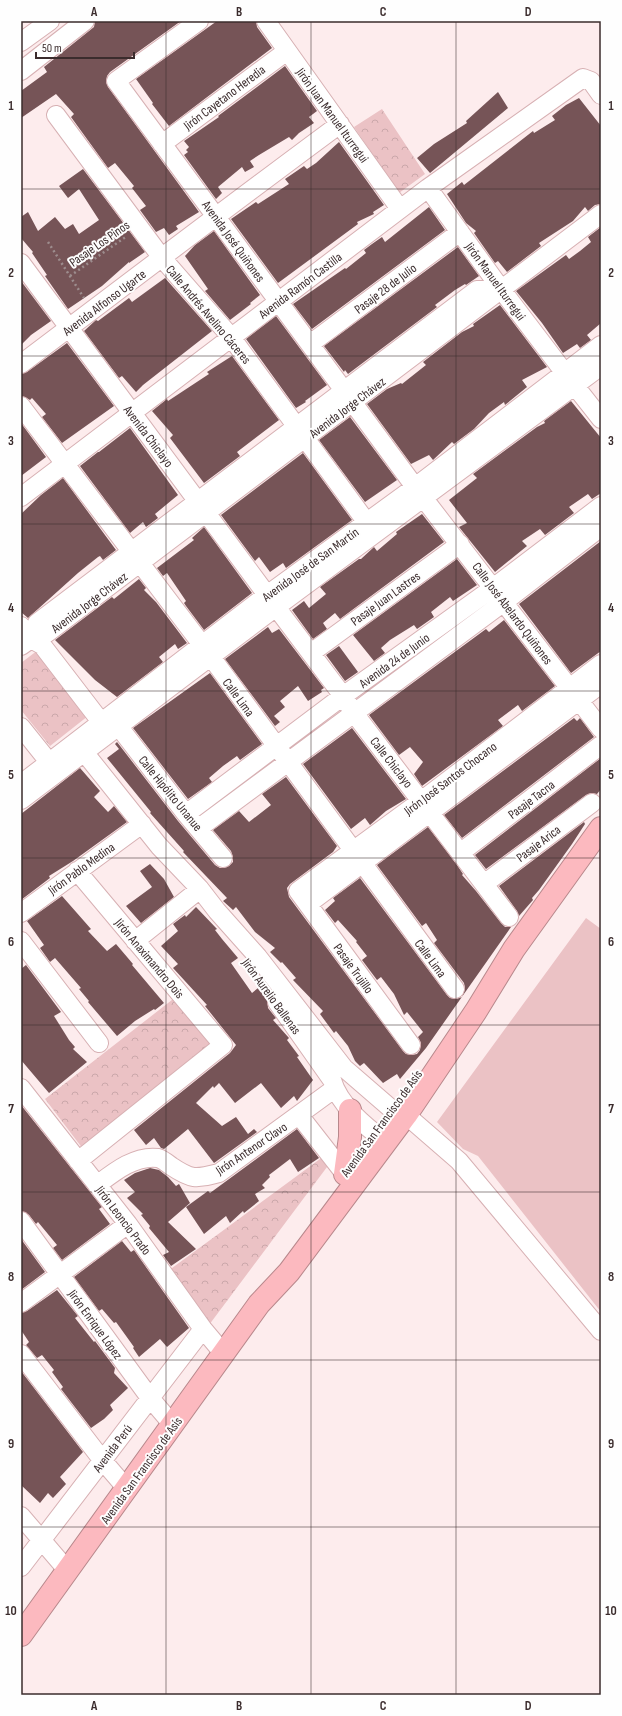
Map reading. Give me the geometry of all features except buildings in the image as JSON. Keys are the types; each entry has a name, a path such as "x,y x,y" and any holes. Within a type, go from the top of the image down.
{"highway":[{"name":"Avenida San Francisco de Asís","path":"259,1304 278,1265 345,1174 400,1115 476,1011 514,949 601,828"},
{"path":"345,1174 350,1137 350,1110"},
{"name":"Avenida San Francisco de Asís","path":"21,1635 259,1304 289,1272 380,1138"}],"street":[{"path":"21,42 50,21"},
{"path":"21,71 85,21"},
{"name":"Avenida José Quiñones","path":"199,21 116,81 420,492"},
{"name":"Jirón Juan Manuel Iturregui","path":"266,21 400,209"},
{"name":"Jirón Cayetano Heredia","path":"162,144 287,50"},
{"name":"Avenida Ramón Castilla","path":"21,497 428,188 583,78 591,81 601,95"},
{"name":"Calle Andrés Avelino Cáceres","path":"56,115 162,258 231,337 371,528"},
{"name":"Avenida Alfonso Ugarte","path":"21,364 340,124"},
{"name":"Jirón Manuel Iturregui","path":"428,188 501,289 570,379"},
{"path":"501,289 601,214"},
{"name":"Pasaje 28 de Julio","path":"310,344 460,232"},
{"name":"Avenida Chiclayo","path":"21,264 272,601"},
{"name":"Avenida Jorge Chávez","path":"24,637 37,623 136,557 349,396 477,290 501,289"},
{"name":"Avenida José de San Martín","path":"21,800 54,768 110,728 272,601 570,379 601,345"},
{"name":"Avenida José de San Martín","path":"570,379 601,366"},
{"path":"570,379 601,419"},
{"name":"Calle Lima","path":"21,406 207,652 455,989"},
{"name":"Calle José Abelardo Quiñones","path":"420,492 601,729"},
{"name":"Avenida 24 de Junio","path":"186,814 343,696 493,588 601,506"},
{"name":"Avenida 24 de Junio","path":"199,828 504,602 601,528"},
{"name":"Pasaje Juan Lastres","path":"311,653 460,544"},
{"name":"Calle Chiclayo","path":"272,601 354,713 509,916"},
{"name":"Calle Hipólito Unanue","path":"24,637 42,645 110,728 199,828 223,858"},
{"name":"Jirón José Santos Chocano","path":"303,898 574,694 601,664"},
{"name":"Jirón José Santos Chocano","path":"574,694 601,684"},
{"path":"21,727 54,768"},
{"name":"Avenida José de San Martín","path":"21,784 84,752 110,728"},
{"name":"Pasaje Tacna","path":"460,852 601,746"},
{"name":"Jirón Aurelio Ballenas","path":"84,752 197,892 255,972 337,1079 350,1110 380,1138"},
{"name":"Pasaje Arica","path":"484,884 592,803"},
{"name":"Jirón Pablo Medina","path":"21,913 142,824"},
{"name":"Jirón Anaximandro Dois","path":"77,871 223,1045 78,1162"},
{"path":"135,941 197,892"},
{"name":"Pasaje Trujillo","path":"303,898 411,1045"},
{"path":"21,941 99,1043"},
{"name":"Jirón Aurelio Ballenas","path":"337,1079 400,1115 459,1161 601,1331"},
{"name":"Jirón Antenor Clavo","path":"97,1185 120,1169 143,1159 159,1158 184,1175 201,1178 219,1173 299,1115 337,1079"},
{"name":"Jirón Leoncio Prado","path":"21,1088 128,1224 203,1329 224,1354"},
{"path":"299,1115 345,1174"},
{"name":"Jirón Enrique López","path":"21,1222 150,1398 173,1425"},
{"path":"21,1303 128,1224"},
{"name":"Avenida Perú","path":"21,1567 203,1329"},
{"path":"23,1361 102,1461 127,1489"},
{"path":"21,1516 68,1571"}],"path":[{"name":"Pasaje Los Pinos","path":"70,276 140,227"},
{"path":"48,242 92,310"}],"green space":[{"path":"382,109 425,174 399,193 354,127"},
{"path":"38,650 88,716 50,746 21,710 21,663"},
{"path":"586,918 601,929 601,1312 478,1156 463,1149 437,1122"},
{"path":"177,996 213,1045 83,1149 45,1099"},
{"path":"324,1156 330,1163 209,1325 168,1271"}]}
